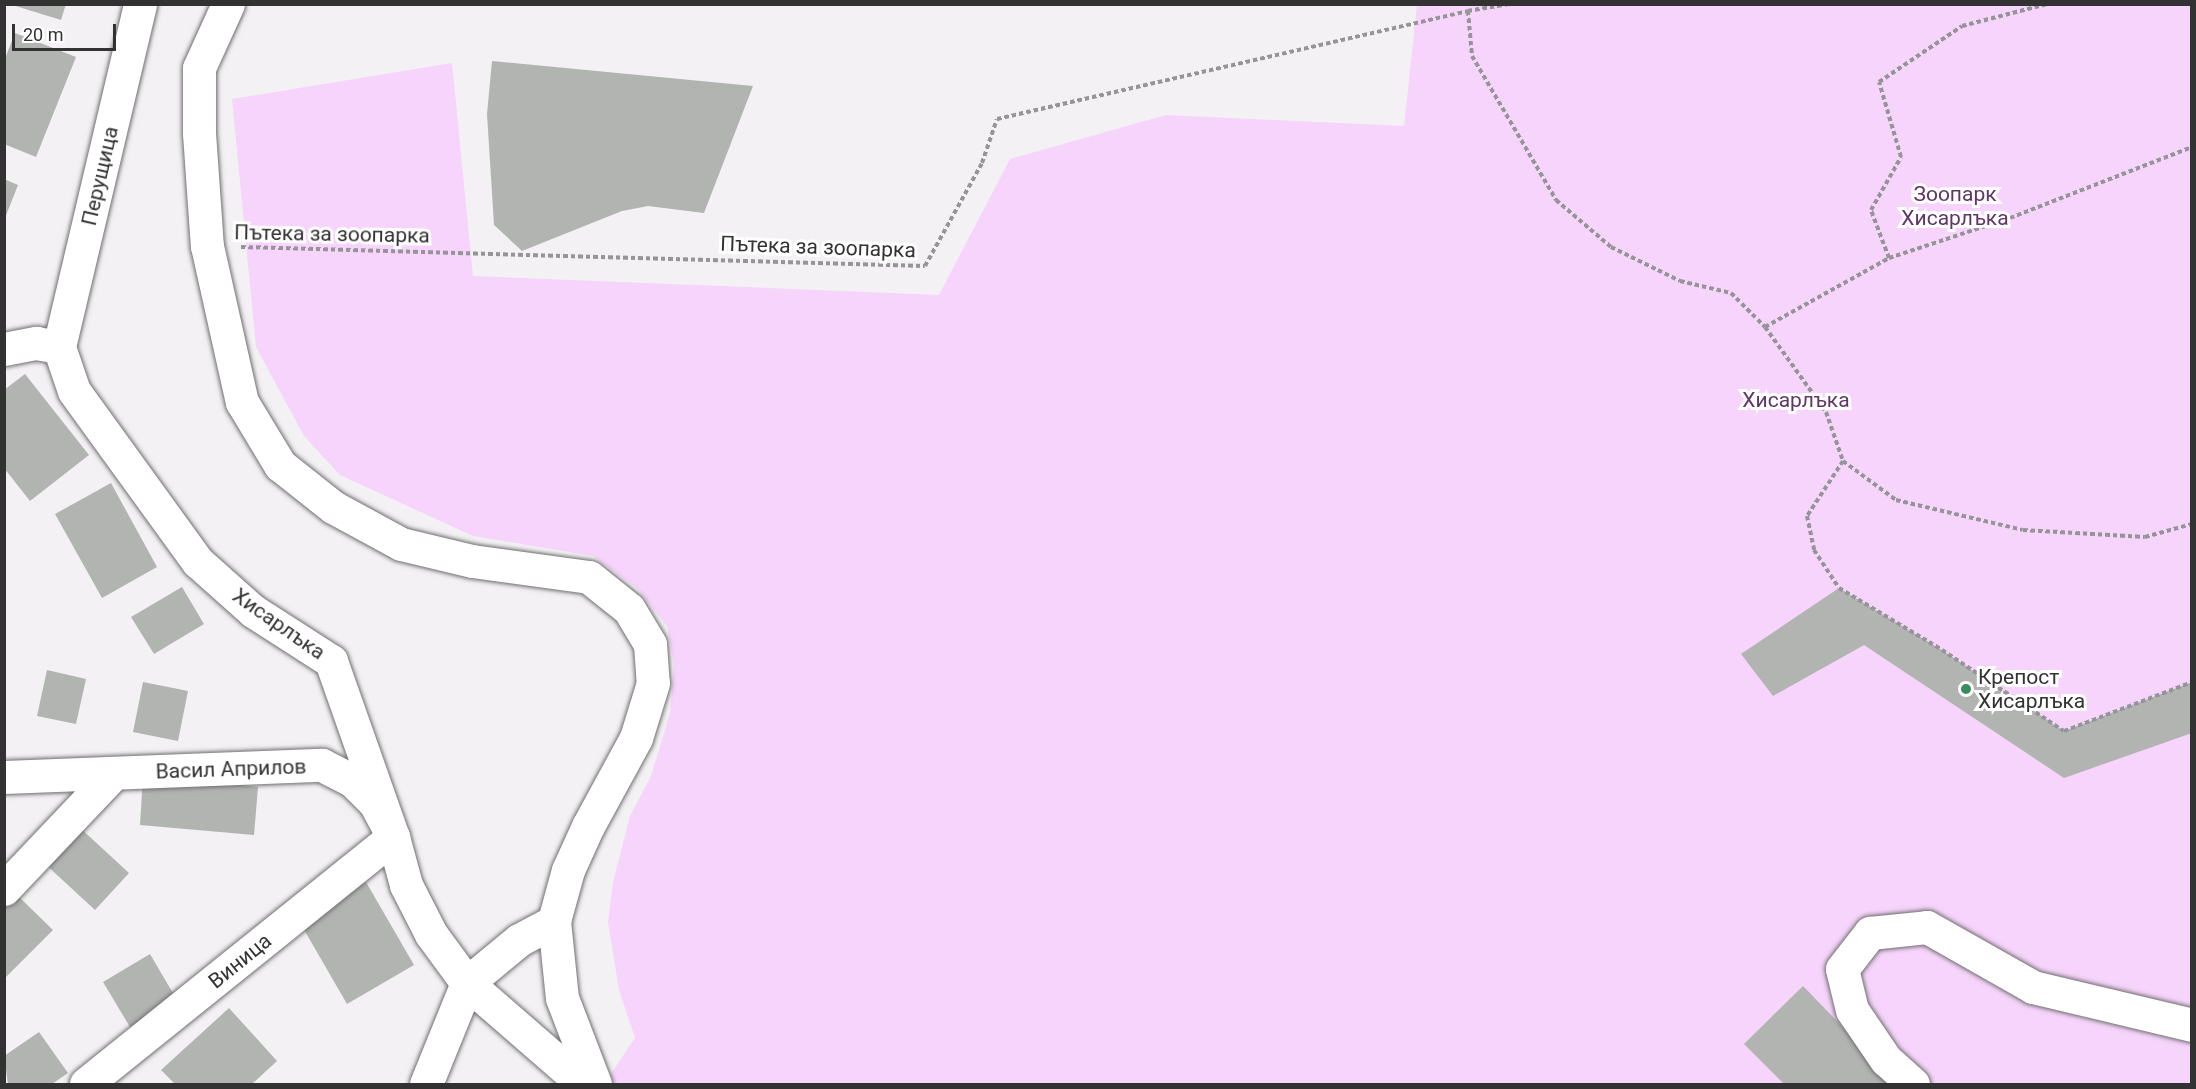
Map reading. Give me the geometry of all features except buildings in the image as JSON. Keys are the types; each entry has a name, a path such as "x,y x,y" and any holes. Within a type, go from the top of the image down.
{"street":[{"name":"Перущица","path":"59,347 141,4"},
{"path":"228,4 199,68 199,133 207,246 242,402 280,465 333,507 401,544 472,561 589,577 629,609 650,644 653,683 636,738 588,826 568,870 554,921 562,998 596,1084"},
{"path":"4,349 36,342 59,347"},
{"name":"Хисарлъка","path":"59,347 74,391 198,562 253,611 332,661 393,837"},
{"name":"Васил Априлов","path":"4,777 322,765 352,780 375,803 393,837 406,885 431,934 467,982 583,1084"},
{"path":"4,889 113,774"},
{"name":"Виница","path":"86,1084 393,837"},
{"path":"426,1084 467,982 519,940 554,921"},
{"path":"1913,1084 1886,1060 1852,1010 1842,969 1870,933 1927,927 2033,987 2192,1025"}],"path":[{"path":"1509,4 1468,11 1472,56 1556,200 1611,247 1680,281 1731,293 1765,327 1826,412 1843,460 1896,500 2023,530 2145,537 2192,524"},
{"path":"1889,258 1871,210 1901,157 1879,82 1962,26 2047,4"},
{"name":"Пътека за зоопарка","path":"207,246 925,266 982,163 997,119 1468,11"},
{"path":"1765,327 1889,258 2010,218 2192,147"},
{"path":"1843,460 1807,516 1814,550 1839,588 1942,650 2064,731 2192,682"}],"green space":[{"name":"Зоопарк Хисарлъка","path":"1417,5 2191,5 2191,1084 604,1084 635,1038 619,990 608,922 613,882 630,816 651,776 670,713 674,665 667,626 637,588 593,556 473,536 340,475 304,436 256,347 232,99 452,63 473,276 939,295 1010,159 1166,115 1404,126"}],"place":[{"name":"Крепост Хисарлъка","path":"1966,689"}]}
